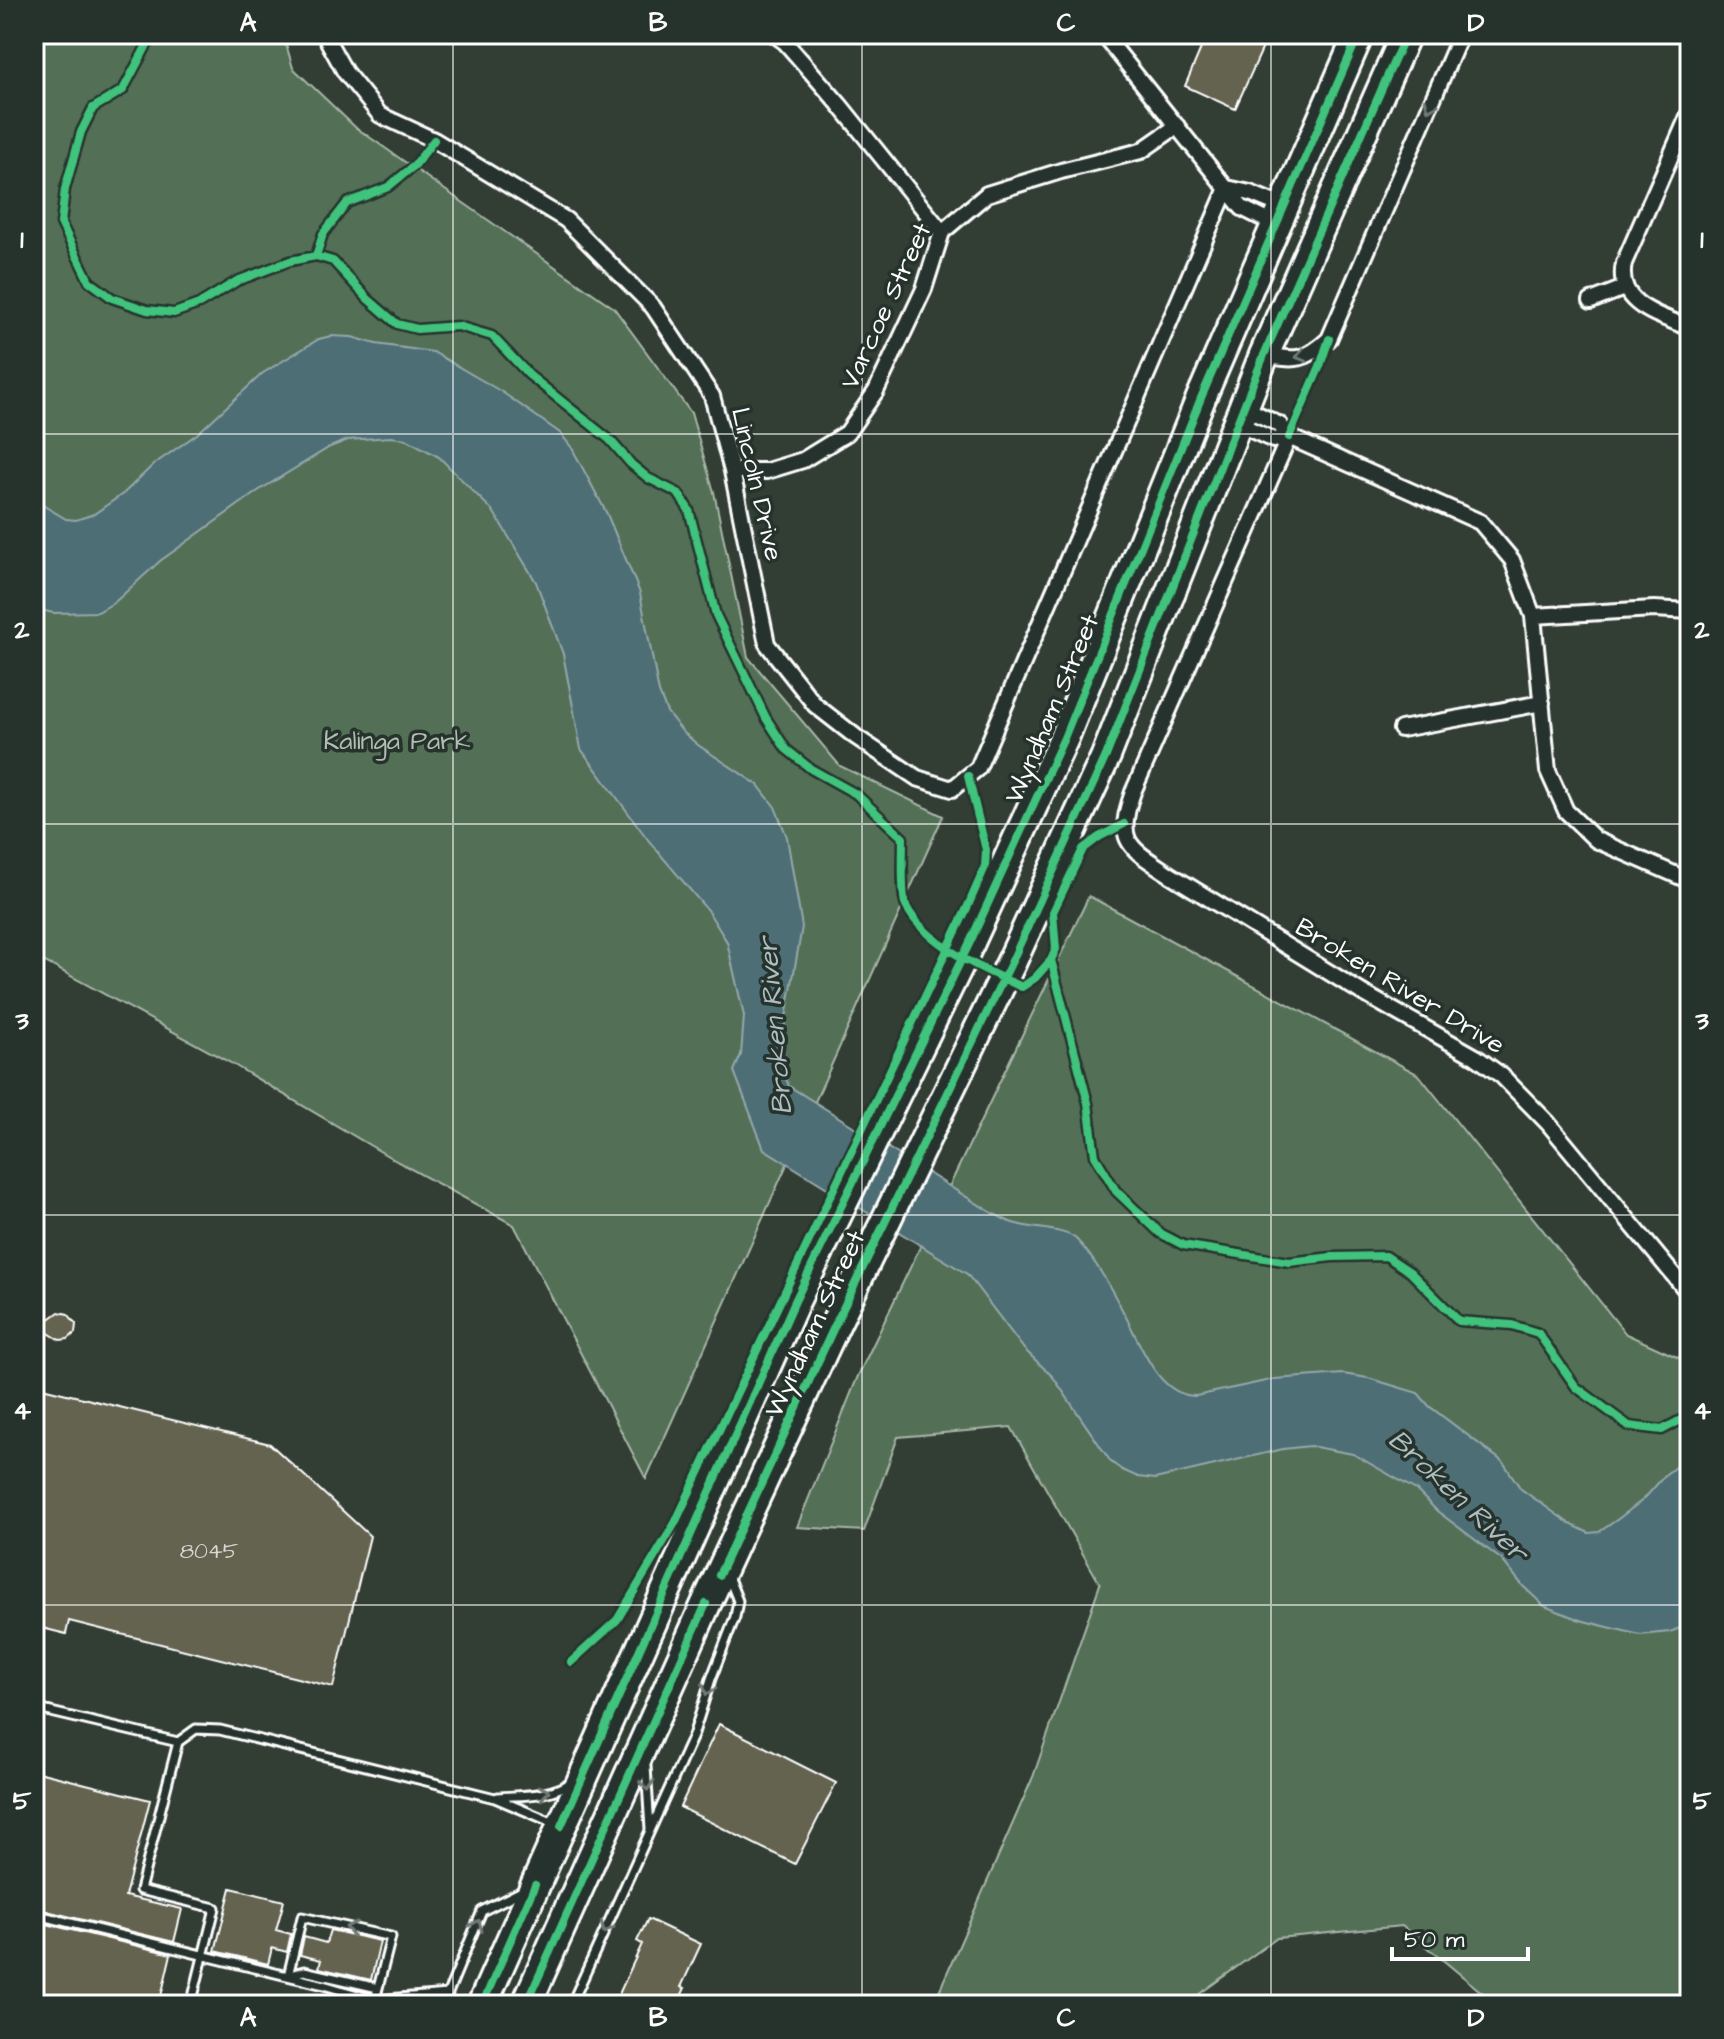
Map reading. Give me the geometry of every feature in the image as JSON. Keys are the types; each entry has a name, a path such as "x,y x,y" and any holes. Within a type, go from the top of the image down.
{"highway":[{"name":"Wyndham Street","path":"482,2005 795,1301 971,940 1064,738 1201,398 1359,34"},
{"name":"Wyndham Street","path":"526,2005 835,1325 1012,961 1106,756 1264,355 1406,34"},
{"path":"1280,216 1320,233"},
{"path":"1201,398 1240,415"},
{"path":"661,1601 687,1579 700,1573 719,1575"},
{"path":"561,1826 598,1812 619,1795"}],"street":[{"name":"Lincoln Drive","path":"324,34 345,72 380,115 434,140 566,220 653,307 712,396 732,471 767,644 815,705 917,778 952,789"},
{"path":"774,34 785,42 839,104 942,232"},
{"path":"1103,34 1227,188 1250,193 1280,216"},
{"path":"1264,355 1292,360 1312,354 1329,339 1461,34"},
{"path":"1690,112 1624,263 1624,288 1628,295 1643,308 1690,328"},
{"name":"Varcoe Street","path":"732,471 767,471 803,460 847,433 882,378 924,289 942,232 987,194 1141,151 1177,126"},
{"name":"Wyndham Street","path":"952,789 978,768 1227,188"},
{"path":"1591,301 1624,288"},
{"path":"1240,415 1280,425 1289,437 1480,522 1512,560 1533,616 1548,771 1566,811 1596,840 1690,881"},
{"name":"Broken River Drive","path":"1289,437 1133,792 1124,824 1131,845 1138,854 1361,992 1476,1057 1502,1076 1540,1115 1689,1292"},
{"path":"1533,616 1654,609 1690,611"},
{"path":"1401,729 1542,703"}],"lane":[{"path":"571,2005 693,1736 735,1617 738,1601 734,1590 730,1581 719,1575"},
{"path":"34,1708 178,1742"},
{"path":"191,2005 215,1908 140,1890 178,1742 196,1729 220,1730 495,1798 561,1826"},
{"path":"644,1740 650,1831"},
{"path":"495,1798 562,1788 586,1770"},
{"path":"443,2005 482,1911 535,1885"},
{"path":"34,1914 288,1976 378,2003 448,1994"},
{"path":"288,1976 302,1917 391,1937 378,1988 378,2003"},
{"path":"288,1976 304,1971 378,1988"}],"green space":[{"name":"Kalinga Park","path":"34,34 283,34 293,68 355,127 614,308 691,413 714,492 748,657 840,766 943,816 646,1479 514,1225 398,1162 229,1062 34,956"},
{"path":"1089,896 1419,1075 1626,1334 1690,1363 1690,2005 1497,2005 1402,1926 1277,1938 1184,2005 933,2005 1033,1777 1100,1584 1011,1427 898,1437 864,1531 797,1527 858,1376"}],"water":[{"name":"Broken River","path":"331,336 433,352 502,392 560,433 572,448 607,514 640,593 659,693 667,712 698,745 758,785 775,807 787,837 802,927 781,1046 781,1066 789,1086 994,1214 1017,1224 1063,1233 1076,1239 1104,1276 1152,1367 1171,1388 1183,1394 1196,1396 1275,1379 1343,1374 1418,1393 1429,1406 1503,1462 1521,1489 1570,1524 1589,1533 1599,1532 1618,1519 1690,1456 1690,1624 1670,1632 1640,1635 1580,1620 1544,1606 1502,1560 1437,1511 1416,1490 1353,1454 1310,1446 1283,1449 1155,1479 1138,1477 1122,1470 1111,1462 1053,1377 1024,1349 967,1274 764,1149 734,1071 741,1055 744,1016 727,942 708,911 649,841 581,749 563,654 536,582 493,511 439,457 406,439 348,440 330,447 258,491 160,561 115,602 98,612 53,613 34,608 34,500 66,519 76,520 94,514 124,493 153,465 197,434 263,373 319,339"}],"building":[{"path":"1207,34 1269,34 1235,109 1185,86"},
{"path":"34,1310 48,1320 59,1312 68,1314 76,1324 75,1333 68,1339 60,1340 45,1331 34,1339"},
{"path":"34,1386 270,1444 370,1536 333,1687 69,1621 66,1634 34,1626"},
{"path":"719,1724 836,1783 795,1864 680,1807"},
{"path":"34,1771 150,1800 125,1896 182,1909 174,1942 34,1908"},
{"path":"231,1888 284,1901 276,1930 291,1934 287,1952 272,1948 268,1964 215,1951"},
{"path":"648,1919 701,1944 681,1987 685,1988 677,2005 614,2005 642,1944 637,1941"},
{"path":"34,1921 171,1954 159,2005 34,2005"},
{"path":"330,1930 380,1941 371,1980 319,1968 321,1960 300,1955 304,1937 326,1943"}],"cycle path":[{"path":"158,34 147,45 123,90 93,108 81,132 65,189 61,223 89,281 112,298 147,310 174,313 199,304 237,281 290,261 316,256 333,261 368,299 397,324 417,329 458,326 492,336 529,375 610,440 631,464 648,478 678,493 689,510 716,615 766,718 786,749 811,769 856,794 903,838 906,906 927,933 974,964 1022,987 1035,978 1051,960 1056,949 1053,912 1083,849 1124,824"},
{"path":"561,1826 795,1301 971,940 1064,738 1201,398 1359,34"},
{"path":"719,1575 835,1325 1012,961 1106,756 1264,355 1406,34"},
{"path":"316,256 323,234 347,203 388,187 415,165 434,140"},
{"path":"1289,437 1329,339"},
{"path":"571,1662 617,1620 675,1523 967,908 985,867 986,850 968,776"},
{"path":"1051,960 1088,1103 1095,1156 1116,1191 1160,1233 1183,1245 1289,1262 1386,1256 1410,1272 1459,1321 1512,1325 1538,1333 1576,1387 1629,1426 1662,1430 1690,1415"},
{"path":"526,2005 706,1604"},
{"path":"482,2005 535,1885"}]}
